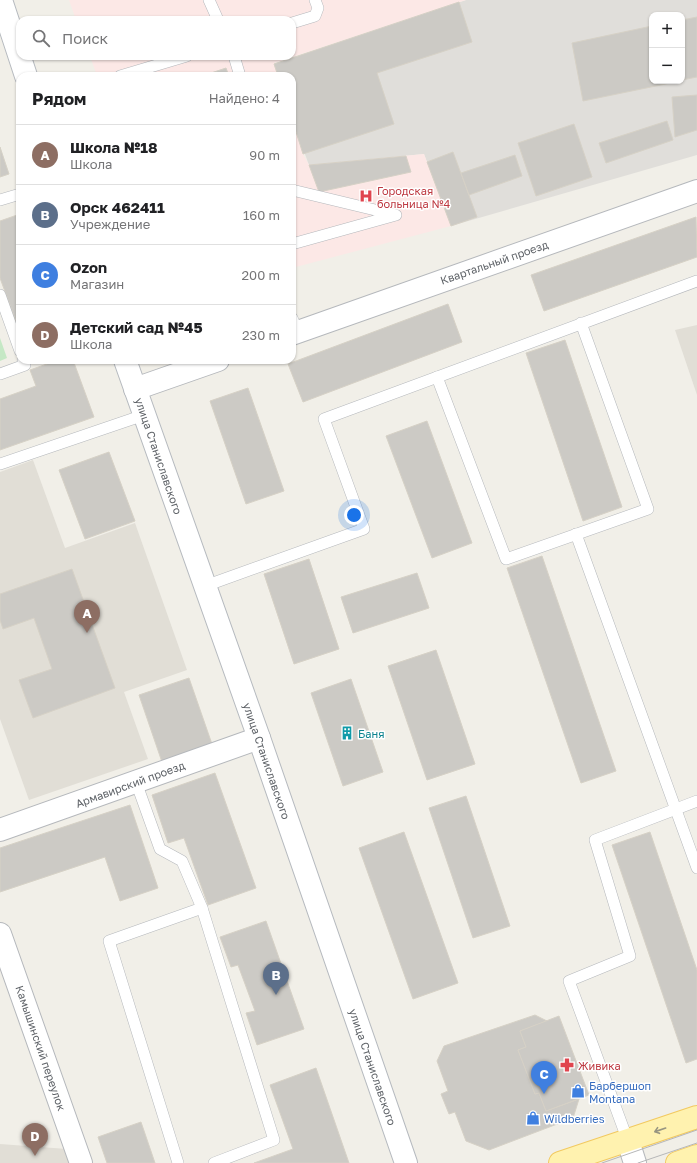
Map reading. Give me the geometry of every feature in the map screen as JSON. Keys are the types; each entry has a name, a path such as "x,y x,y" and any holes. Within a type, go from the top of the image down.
{"main road":[{"path":"560,1163 697,1117"},
{"path":"677,1163 697,1156"}],"street":[{"path":"1,0 9,50 23,72"},
{"name":"Квартальный проезд","path":"296,327 697,191"},
{"name":"улица Станиславского","path":"126,364 259,738 406,1163"},
{"path":"135,389 207,364"},
{"name":"Армавирский проезд","path":"0,830 259,738"},
{"name":"Камышинский переулок","path":"0,934 81,1163"},
{"path":"628,1141 635,1163"}],"lane":[{"path":"208,0 216,16"},
{"path":"296,23 315,16 318,8 315,0"},
{"path":"133,72 174,60"},
{"path":"235,60 239,72"},
{"path":"296,191 396,215 296,243"},
{"path":"0,200 16,195"},
{"path":"205,586 364,529 324,419 697,281"},
{"path":"0,295 16,340"},
{"path":"437,377 506,559 648,508 581,323"},
{"path":"0,374 25,364"},
{"path":"0,464 144,415"},
{"path":"576,534 697,868"},
{"path":"136,782 160,849 182,861 202,908 274,1140 214,1163"},
{"path":"628,1141 569,981 630,956 595,840 675,808 697,801"},
{"path":"178,1163 109,941 202,908"}],"shaded area":[{"path":"69,0 466,0 296,56 296,16 75,16"},
{"path":"466,0 697,0 697,155 451,226 424,154 309,165 296,130 296,72 277,72 274,64 286,60 296,60 296,57"},
{"path":"91,60 283,60 274,63 277,72 96,72"},
{"name":"Городская больница №4","path":"296,132 303,154 309,165 424,154 451,226 296,267"},
{"path":"697,325 697,395 675,330"},
{"path":"33,460 65,548 135,523 187,670 124,692 148,759 29,800 0,719 0,472"},
{"path":"0,1144 67,1149 72,1163 0,1163"}],"green space":[{"path":"0,338 7,358 0,361"}],"building":[{"path":"459,2 472,42 377,73 394,124 303,154 296,132 296,72 277,72 274,64 286,60 296,60 296,57"},
{"path":"697,17 697,77 685,79 685,48 685,19"},
{"path":"649,27 649,84 665,84 583,101 572,43"},
{"path":"226,68 228,72 214,72"},
{"path":"697,95 697,130 675,137 672,97"},
{"path":"667,121 673,140 606,163 599,143"},
{"path":"574,124 592,177 536,196 518,143"},
{"path":"0,147 9,174 0,177"},
{"path":"453,152 477,217 451,226 427,162"},
{"path":"515,155 522,176 469,195 461,173"},
{"path":"406,156 411,172 319,192 309,165"},
{"path":"16,215 16,322 0,278 0,221"},
{"path":"696,217 697,257 544,311 531,275"},
{"path":"448,304 462,342 303,402 288,364 296,364 296,361"},
{"path":"565,340 622,507 583,521 526,353"},
{"path":"47,364 74,364 94,417 0,450 0,399 36,386 30,370"},
{"path":"248,388 284,491 246,504 210,401"},
{"path":"427,421 472,543 432,558 386,436"},
{"path":"109,452 135,521 85,539 59,470"},
{"path":"542,556 616,771 581,783 507,568"},
{"path":"309,559 339,649 294,664 264,574"},
{"path":"72,569 115,688 33,718 19,680 52,669 34,618 3,629 0,620 0,594"},
{"path":"417,573 429,608 353,633 341,597"},
{"path":"436,650 475,764 427,780 388,666"},
{"path":"189,678 213,747 163,765 139,695"},
{"name":"Баня","path":"351,679 383,772 343,786 311,693"},
{"path":"215,773 256,888 208,905 184,838 168,843 152,795"},
{"path":"466,796 510,926 473,938 429,808"},
{"path":"130,805 158,888 120,901 105,857 0,892 0,848"},
{"path":"404,832 458,983 413,999 359,848"},
{"path":"650,832 697,970 697,1059 686,1063 612,845"},
{"path":"266,921 304,1029 257,1045 246,1013 255,1011 238,965 231,967 220,937"},
{"path":"535,1015 547,1021 520,1031 526,1047 518,1050 535,1094 539,1093 546,1111 579,1099 573,1118 489,1150 466,1141 455,1112 449,1114 441,1094 448,1091 437,1061 444,1046"},
{"path":"559,1016 589,1095 546,1111 539,1093 535,1094 518,1050 526,1047 520,1031"},
{"path":"316,1068 349,1163 254,1163 293,1149 270,1085"},
{"path":"141,1122 155,1163 107,1163 98,1137"}],"tram line":[{"path":"602,1163 697,1130"},
{"path":"638,1163 697,1143"}],"place":[{"name":"Городская больница №4","path":"366,196"},
{"name":"Школа №18","path":"87,633"},
{"name":"Баня","path":"347,733"},
{"name":"Орск 462411","path":"276,995"},
{"name":"Живика","path":"567,1065"},
{"name":"Барбершоп Montana","path":"578,1091"},
{"name":"Ozon","path":"544,1094"},
{"name":"Wildberries","path":"533,1118"},
{"name":"Детский сад №45","path":"35,1156"}]}
